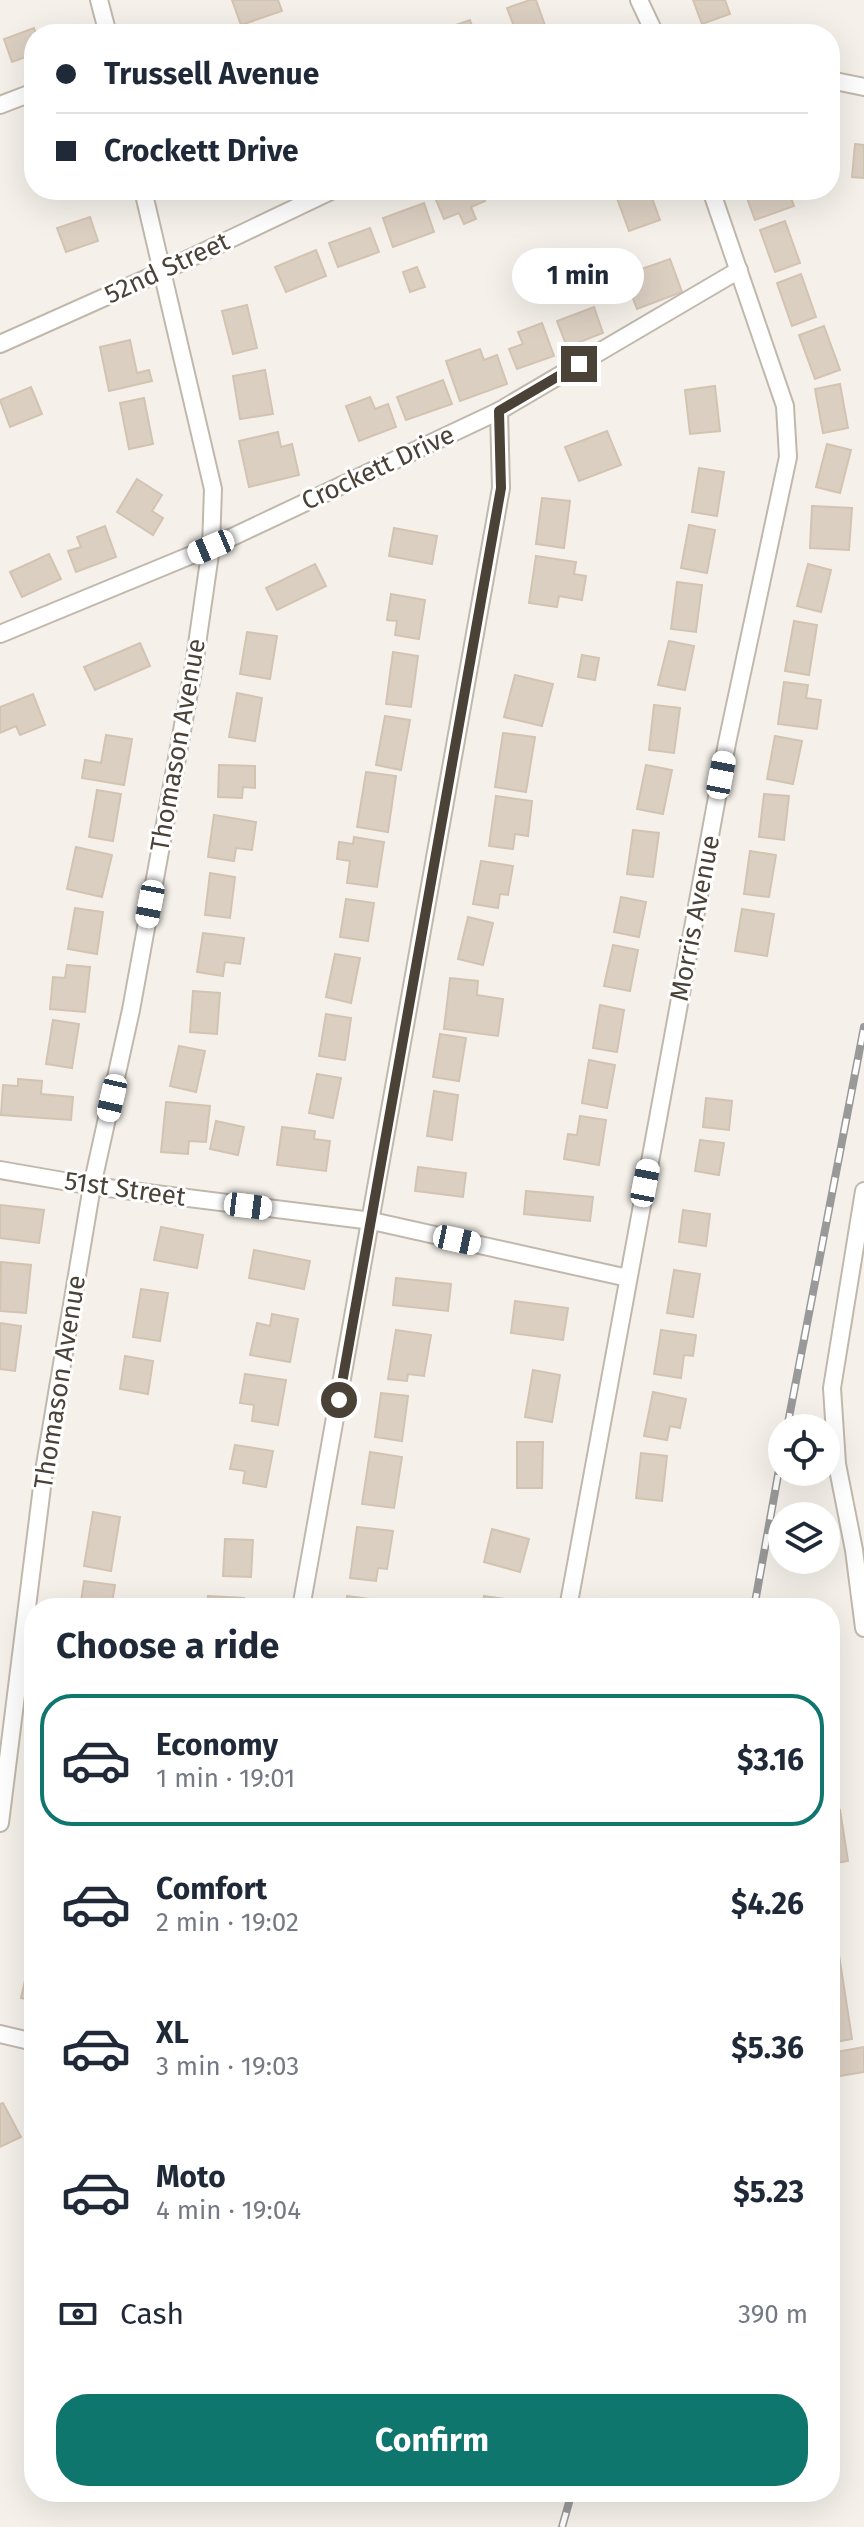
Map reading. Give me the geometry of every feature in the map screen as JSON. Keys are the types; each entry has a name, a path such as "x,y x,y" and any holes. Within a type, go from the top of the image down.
{"street":[{"path":"99,0 105,24"},
{"path":"639,0 650,24"},
{"path":"840,82 864,87"},
{"path":"0,105 24,96"},
{"name":"Thomason Avenue","path":"28,1598 44,1471 92,1186 131,1010 194,665 211,547 213,489 145,200"},
{"name":"52nd Street","path":"0,344 312,200"},
{"name":"Morris Avenue","path":"570,1598 727,743 788,457 785,406 714,200"},
{"name":"Crockett Drive","path":"0,634 211,547 499,411 739,270"},
{"path":"303,1598 501,488 499,411"},
{"name":"51st Street","path":"0,1170 92,1186 372,1221 628,1278"},
{"path":"864,1191 832,1388 837,1464 861,1553 864,1628"},
{"name":"Thomason Avenue","path":"0,1823 24,1631"},
{"path":"0,2034 24,2040"}],"building":[{"path":"232,0 278,0 282,11 241,24"},
{"path":"536,0 544,24 513,24 507,8"},
{"path":"693,0 725,0 730,14 702,24"},
{"path":"24,32 24,58 12,62 4,39"},
{"path":"855,144 864,145 864,178 852,177"},
{"path":"436,200 485,201 471,207 476,219 464,224 459,213 444,219"},
{"path":"618,200 653,200 660,220 629,231"},
{"path":"748,200 792,200 794,206 755,220"},
{"path":"424,203 434,232 393,247 383,218"},
{"path":"90,217 98,241 66,252 57,228"},
{"path":"785,221 800,263 775,272 760,230"},
{"path":"370,228 379,252 338,267 329,243"},
{"path":"316,250 326,276 286,292 275,267"},
{"path":"670,259 682,292 637,309 624,275"},
{"path":"417,267 425,287 410,292 403,272"},
{"path":"801,274 816,317 792,326 777,283"},
{"path":"247,305 257,348 233,354 222,311"},
{"path":"594,307 603,333 567,347 557,321"},
{"path":"542,323 554,356 517,369 509,349 523,344 518,332"},
{"path":"824,326 840,370 815,379 799,335"},
{"path":"130,340 137,373 149,370 152,381 109,391 100,347"},
{"path":"480,349 484,360 497,355 507,384 460,401 446,361"},
{"path":"265,370 273,414 240,419 233,376"},
{"path":"443,380 452,404 406,420 397,397"},
{"path":"840,384 848,428 823,433 815,389"},
{"path":"715,386 720,431 690,434 685,390"},
{"path":"31,387 42,414 10,427 0,400"},
{"path":"370,397 375,409 388,404 396,427 359,441 346,406"},
{"path":"144,398 153,444 129,449 120,403"},
{"path":"607,431 621,465 579,481 565,447"},
{"path":"278,432 281,447 292,444 299,475 249,487 239,441"},
{"path":"827,444 851,450 840,493 816,487"},
{"path":"699,468 724,472 717,516 692,512"},
{"path":"137,479 162,495 152,511 163,518 153,535 117,512"},
{"path":"542,498 570,501 564,548 536,544"},
{"path":"812,506 852,508 849,550 810,548"},
{"path":"689,525 715,530 707,573 681,568"},
{"path":"105,526 116,557 76,572 68,551 81,547 77,537"},
{"path":"394,528 437,536 432,564 389,556"},
{"path":"49,554 61,579 22,597 10,572"},
{"path":"536,556 576,562 574,574 586,576 582,600 559,596 557,607 529,603"},
{"path":"315,564 326,586 277,610 266,588"},
{"path":"808,564 831,570 821,612 797,606"},
{"path":"677,582 702,585 696,632 671,629"},
{"path":"391,594 425,600 419,639 395,635 397,621 387,620"},
{"path":"794,621 817,625 809,675 785,671"},
{"path":"247,632 277,636 270,679 240,674"},
{"path":"669,641 694,646 685,690 658,685"},
{"path":"140,643 150,666 95,690 84,667"},
{"path":"393,652 418,656 411,707 386,704"},
{"path":"582,655 599,658 595,680 578,677"},
{"path":"515,675 553,684 542,726 504,717"},
{"path":"784,682 808,685 806,698 821,700 817,729 778,724"},
{"path":"237,693 262,698 255,741 229,737"},
{"path":"33,694 45,725 20,735 16,726 0,733 0,707"},
{"path":"654,705 680,708 674,753 649,750"},
{"path":"385,716 410,720 401,770 376,765"},
{"path":"503,733 535,737 526,792 495,787"},
{"path":"106,735 132,739 124,785 82,778 85,760 101,763"},
{"path":"775,736 802,741 793,784 767,779"},
{"path":"219,765 255,766 255,788 243,787 242,798 218,797"},
{"path":"646,765 672,770 663,814 637,809"},
{"path":"366,772 396,776 388,832 357,827"},
{"path":"97,790 121,794 113,841 89,837"},
{"path":"764,794 789,796 784,840 759,837"},
{"path":"496,796 532,801 528,836 515,834 513,849 489,846"},
{"path":"214,815 256,822 252,850 236,848 234,861 208,857"},
{"path":"633,830 659,833 653,877 627,874"},
{"path":"354,837 384,842 377,887 347,883 350,861 337,859 339,842 353,844"},
{"path":"76,847 112,855 102,897 67,889"},
{"path":"750,851 776,855 769,897 744,894"},
{"path":"481,861 513,866 508,895 500,894 498,908 473,904"},
{"path":"210,873 235,877 230,918 205,915"},
{"path":"621,897 646,902 639,937 614,932"},
{"path":"346,899 374,903 368,941 340,937"},
{"path":"75,908 103,912 97,954 68,949"},
{"path":"742,909 774,914 767,956 735,951"},
{"path":"468,917 493,923 483,965 458,959"},
{"path":"203,933 244,938 240,964 225,962 223,976 197,972"},
{"path":"613,945 638,950 630,991 604,986"},
{"path":"335,954 360,958 351,1003 326,997"},
{"path":"67,965 90,967 85,1012 50,1009 53,977 65,978"},
{"path":"450,978 478,981 477,995 503,999 498,1036 444,1029"},
{"path":"193,991 220,993 217,1034 190,1032"},
{"path":"600,1005 624,1010 617,1052 593,1048"},
{"path":"326,1014 351,1018 345,1060 319,1056"},
{"path":"53,1020 79,1024 72,1068 46,1064"},
{"path":"440,1034 466,1038 459,1081 433,1077"},
{"path":"179,1046 205,1051 196,1092 170,1086"},
{"path":"589,1060 615,1065 607,1108 582,1103"},
{"path":"317,1074 341,1078 333,1118 309,1113"},
{"path":"18,1079 42,1081 41,1094 73,1097 71,1120 1,1115 3,1085 18,1086"},
{"path":"434,1091 458,1095 452,1140 427,1136"},
{"path":"706,1098 732,1101 729,1130 703,1127"},
{"path":"166,1102 210,1106 206,1142 189,1141 188,1154 161,1152"},
{"path":"580,1116 606,1120 599,1165 564,1159 568,1134 577,1135"},
{"path":"216,1121 244,1127 238,1155 210,1149"},
{"path":"282,1127 315,1131 314,1139 330,1141 326,1171 277,1165"},
{"path":"700,1140 724,1143 719,1175 695,1171"},
{"path":"418,1167 466,1173 463,1197 415,1191"},
{"path":"526,1191 593,1197 590,1221 524,1214"},
{"path":"0,1205 44,1210 39,1243 0,1238"},
{"path":"683,1210 710,1214 706,1246 679,1242"},
{"path":"161,1227 203,1235 197,1268 154,1260"},
{"path":"254,1250 310,1261 304,1289 249,1278"},
{"path":"1,1262 31,1265 26,1313 0,1311"},
{"path":"674,1270 700,1274 693,1317 667,1313"},
{"path":"396,1278 451,1284 448,1311 393,1305"},
{"path":"141,1289 168,1293 160,1341 133,1337"},
{"path":"515,1301 568,1308 563,1340 511,1333"},
{"path":"272,1314 298,1319 290,1362 250,1355 257,1323 270,1326"},
{"path":"0,1323 21,1326 15,1371 0,1369"},
{"path":"396,1330 431,1335 424,1376 408,1374 407,1381 388,1379"},
{"path":"661,1330 696,1335 693,1356 684,1355 681,1378 654,1374"},
{"path":"125,1356 153,1361 148,1394 120,1389"},
{"path":"533,1370 560,1375 552,1422 525,1417"},
{"path":"245,1374 286,1380 278,1425 252,1421 254,1405 240,1403"},
{"path":"653,1392 686,1399 680,1428 670,1426 667,1440 644,1436"},
{"path":"381,1393 408,1396 402,1441 375,1437"},
{"path":"517,1442 543,1442 542,1488 517,1488"},
{"path":"235,1445 273,1451 266,1487 243,1483 245,1471 230,1469"},
{"path":"370,1452 402,1457 394,1508 362,1504"},
{"path":"641,1453 667,1456 662,1501 636,1498"},
{"path":"93,1512 120,1517 111,1571 84,1566"},
{"path":"357,1527 393,1531 387,1569 378,1568 376,1581 350,1578"},
{"path":"492,1529 529,1539 520,1572 484,1562"},
{"path":"225,1539 253,1540 251,1577 223,1576"},
{"path":"84,1581 115,1585 113,1598 81,1598"},
{"path":"840,1810 848,1861 840,1862"},
{"path":"840,1961 852,2039 840,2041"},
{"path":"864,2047 864,2072 840,2076 840,2051"},
{"path":"3,2103 21,2137 0,2147 0,2104"}],"railway":[{"path":"790,1414 864,1027"},
{"path":"756,1598 776,1486"},
{"path":"562,2527 569,2502"}],"route":[{"path":"339,1400 501,488 499,411 579,364"}]}
